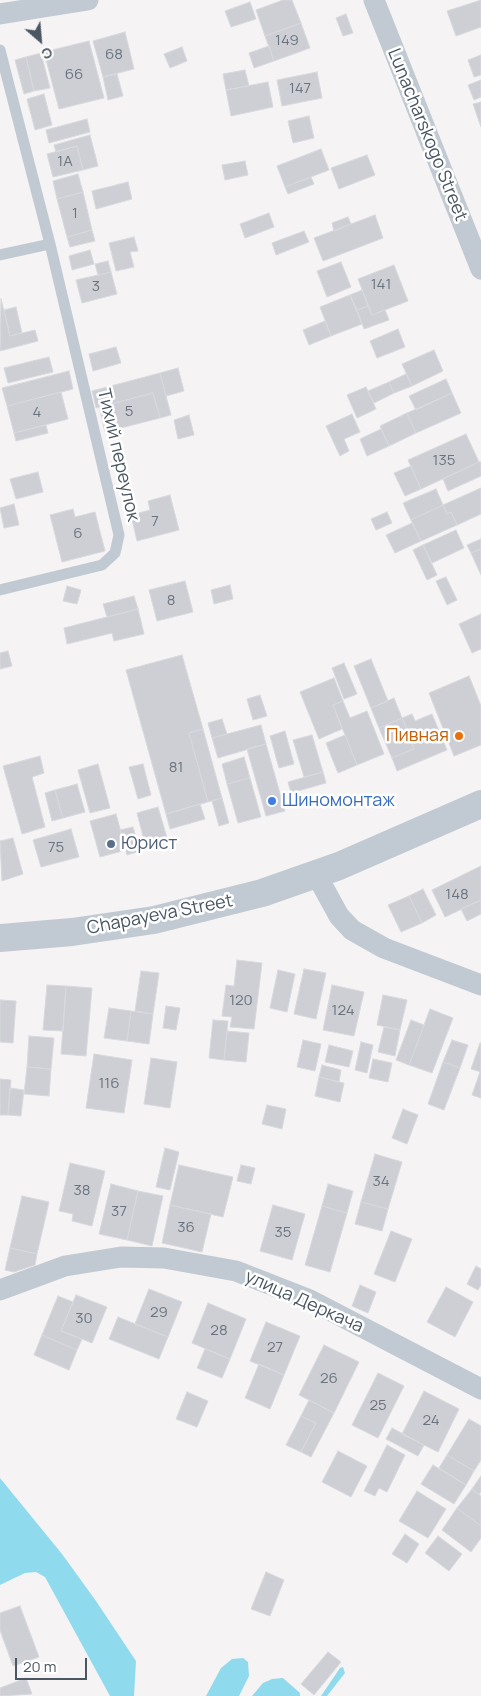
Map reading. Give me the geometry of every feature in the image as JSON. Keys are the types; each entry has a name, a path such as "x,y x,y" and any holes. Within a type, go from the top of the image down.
{"street":[{"path":"0,14 88,0"},
{"name":"Lunacharskogo Street","path":"374,0 481,269"},
{"name":"Chapayeva Street","path":"0,938 72,932 154,920 262,893 316,874 481,804"},
{"path":"316,874 339,916 352,930 384,948 481,985"},
{"name":"улица Деркача","path":"0,1290 65,1266 121,1258 164,1258 236,1271 310,1300 481,1389"}],"lane":[{"name":"Тихий переулок","path":"0,50 50,244 119,535 119,544 110,560 102,565 0,590"},
{"path":"0,255 50,244"}],"water":[{"path":"0,1478 62,1554 136,1661 134,1696 110,1696 45,1577 36,1572 25,1573 0,1585"},
{"path":"243,1658 248,1662 249,1676 239,1696 206,1696 221,1668 232,1659"},
{"path":"343,1667 345,1673 327,1696 321,1696 340,1668"},
{"path":"283,1678 300,1693 300,1696 252,1696 263,1683 272,1679"}],"building":[{"path":"283,0 292,0 301,23 265,36 256,10"},
{"path":"481,0 481,27 456,36 447,11"},
{"path":"250,2 256,19 231,27 225,11"},
{"path":"346,14 353,33 343,36 336,18"},
{"path":"301,23 310,48 274,61 265,36"},
{"path":"125,32 134,69 103,77 93,41"},
{"path":"89,41 104,98 59,109 44,52"},
{"path":"269,46 274,61 254,68 249,53"},
{"path":"182,47 187,61 170,68 164,54"},
{"path":"41,53 50,88 34,91 26,57"},
{"path":"481,55 481,75 474,77 468,60"},
{"path":"26,57 34,91 24,94 15,60"},
{"path":"245,70 249,86 226,90 223,74"},
{"path":"317,72 322,98 282,106 277,80"},
{"path":"117,74 123,96 108,100 103,77"},
{"path":"481,80 481,97 474,100 468,85"},
{"path":"268,82 273,107 231,116 226,90"},
{"path":"44,94 52,125 35,130 27,99"},
{"path":"481,102 481,127 473,104"},
{"path":"309,116 314,138 293,143 288,121"},
{"path":"87,119 90,132 49,143 46,130"},
{"path":"90,135 98,166 83,170 77,146 56,152 54,145"},
{"path":"77,146 83,170 53,177 47,154"},
{"path":"321,149 329,170 285,187 277,166"},
{"path":"367,155 375,175 339,189 331,168"},
{"path":"245,161 248,175 225,180 222,165"},
{"path":"78,174 83,192 57,199 53,181"},
{"path":"311,177 314,184 288,194 285,187"},
{"path":"128,182 132,199 96,209 92,191"},
{"path":"83,192 92,230 67,237 57,199"},
{"path":"269,213 274,227 245,238 240,224"},
{"path":"375,215 383,238 323,261 314,238"},
{"path":"348,217 351,224 334,231 332,223"},
{"path":"92,230 95,241 70,247 67,237"},
{"path":"304,231 309,242 276,255 272,243"},
{"path":"134,237 138,251 130,252 134,267 116,271 109,243"},
{"path":"90,250 94,264 72,270 69,256"},
{"path":"108,261 111,272 98,275 95,264"},
{"path":"341,262 351,287 327,297 317,271"},
{"path":"394,265 408,301 372,315 358,279"},
{"path":"111,272 117,294 82,303 76,280"},
{"path":"362,290 368,306 357,310 350,295"},
{"path":"350,295 362,324 331,336 320,307"},
{"path":"1,299 10,336 35,330 38,341 0,351"},
{"path":"368,306 372,315 385,310 389,320 364,329 357,310"},
{"path":"16,307 22,333 10,336 4,310"},
{"path":"325,321 331,336 309,345 303,330"},
{"path":"398,329 405,347 377,358 370,341"},
{"path":"116,347 121,363 93,371 89,354"},
{"path":"434,350 443,371 412,386 402,364"},
{"path":"49,357 53,372 8,383 4,368"},
{"path":"178,368 184,391 166,396 160,373"},
{"path":"69,371 73,389 7,406 2,388"},
{"path":"160,373 171,415 160,418 153,393 96,408 92,391"},
{"path":"406,374 412,386 394,393 389,382"},
{"path":"446,379 452,393 416,410 409,396"},
{"path":"389,382 394,393 374,403 368,391"},
{"path":"366,387 376,409 357,418 347,395"},
{"path":"61,392 68,419 14,433 7,406"},
{"path":"153,393 160,418 105,432 99,407"},
{"path":"452,393 461,413 416,433 407,413"},
{"path":"407,413 416,433 389,446 380,426"},
{"path":"352,414 360,432 344,439 349,451 340,456 326,426"},
{"path":"189,415 194,435 178,439 174,420"},
{"path":"46,425 48,433 16,441 14,433"},
{"path":"381,429 389,446 367,456 360,439"},
{"path":"466,434 479,462 421,489 408,460"},
{"path":"481,462 481,476 448,491 443,479"},
{"path":"411,466 421,489 405,496 394,473"},
{"path":"38,472 43,492 16,499 10,479"},
{"path":"481,488 481,514 457,525 451,512 447,514 443,505"},
{"path":"436,489 443,505 411,520 403,503"},
{"path":"170,495 179,530 137,541 131,515 150,510 148,501"},
{"path":"14,504 19,525 4,528 0,508"},
{"path":"443,505 447,514 451,512 457,525 421,541 411,520"},
{"path":"73,509 75,517 95,512 105,551 62,562 50,515"},
{"path":"387,512 392,523 376,530 371,519"},
{"path":"412,523 421,541 395,553 386,535"},
{"path":"456,530 464,548 432,563 423,545"},
{"path":"481,539 481,549 471,553 467,545"},
{"path":"423,545 437,575 427,580 413,550"},
{"path":"481,549 481,575 471,553"},
{"path":"446,577 457,600 447,605 436,581"},
{"path":"185,581 193,612 157,621 149,590"},
{"path":"230,585 233,599 214,604 211,590"},
{"path":"67,586 81,590 77,604 63,601"},
{"path":"134,596 138,609 107,617 103,604"},
{"path":"138,609 144,634 114,641 112,633 67,644 64,628"},
{"path":"481,614 481,649 472,653 459,624"},
{"path":"8,651 12,666 0,669 0,653"},
{"path":"182,655 203,729 189,733 208,802 166,814 126,670"},
{"path":"371,659 388,701 371,708 354,666"},
{"path":"344,663 357,694 344,699 332,668"},
{"path":"469,676 481,706 481,745 454,756 429,693"},
{"path":"334,678 343,701 333,705 342,729 319,739 300,692"},
{"path":"260,695 267,716 253,720 247,699"},
{"path":"394,698 402,718 379,728 371,708"},
{"path":"343,701 350,718 367,711 384,754 357,765 333,705"},
{"path":"412,714 415,721 432,714 447,750 397,771 392,758 414,749 402,718"},
{"path":"402,718 414,749 392,758 379,728"},
{"path":"222,719 227,734 212,738 208,723"},
{"path":"261,725 266,744 218,758 212,738"},
{"path":"203,729 222,798 208,802 189,733"},
{"path":"285,731 294,764 279,768 270,736"},
{"path":"312,735 323,772 304,777 293,740"},
{"path":"345,735 357,765 338,773 326,743"},
{"path":"266,744 285,811 266,816 247,749"},
{"path":"40,756 44,773 32,777 45,827 22,834 3,766"},
{"path":"244,757 250,778 227,784 222,764"},
{"path":"98,764 110,808 90,813 78,770"},
{"path":"143,764 151,795 138,799 129,767"},
{"path":"323,772 326,783 291,793 288,782"},
{"path":"250,778 261,817 238,823 227,784"},
{"path":"77,784 85,812 63,818 55,790"},
{"path":"55,790 63,818 52,821 45,793"},
{"path":"222,798 229,823 219,826 212,801"},
{"path":"200,804 205,819 170,829 166,814"},
{"path":"158,807 167,838 145,844 137,813"},
{"path":"116,814 126,850 100,857 90,821"},
{"path":"133,827 140,851 127,855 120,830"},
{"path":"71,829 79,857 41,867 33,840"},
{"path":"13,838 23,874 2,881 0,841"},
{"path":"481,866 481,900 445,917 432,890"},
{"path":"423,889 436,915 422,923 409,896"},
{"path":"409,896 422,923 401,932 388,905"},
{"path":"481,900 481,914 467,921 461,909"},
{"path":"237,960 262,963 254,1029 230,1027 232,1017 222,1016 226,985 234,986"},
{"path":"304,969 326,973 316,1019 294,1014"},
{"path":"278,970 295,974 287,1012 270,1008"},
{"path":"141,971 159,973 153,1014 135,1011"},
{"path":"47,985 66,986 63,1031 43,1030"},
{"path":"332,985 364,992 354,1036 323,1030"},
{"path":"66,986 92,988 86,1056 61,1054"},
{"path":"383,995 407,1000 400,1030 377,1025"},
{"path":"0,1000 16,1001 13,1043 0,1042"},
{"path":"166,1006 180,1008 176,1030 163,1028"},
{"path":"109,1008 131,1011 127,1041 104,1038"},
{"path":"430,1009 453,1018 432,1073 409,1065"},
{"path":"131,1011 153,1014 149,1044 127,1041"},
{"path":"213,1020 228,1021 224,1060 209,1058"},
{"path":"411,1020 424,1025 409,1065 396,1060"},
{"path":"384,1027 400,1030 395,1056 378,1052"},
{"path":"227,1031 249,1033 246,1062 224,1060"},
{"path":"29,1036 54,1038 51,1069 27,1067"},
{"path":"303,1040 321,1044 315,1071 297,1067"},
{"path":"452,1040 468,1045 460,1068 443,1062"},
{"path":"361,1042 373,1045 367,1073 355,1070"},
{"path":"481,1043 481,1072 471,1069"},
{"path":"329,1045 353,1051 349,1067 325,1062"},
{"path":"94,1054 132,1060 124,1113 86,1108"},
{"path":"151,1058 177,1062 170,1108 144,1104"},
{"path":"373,1059 392,1063 388,1082 369,1078"},
{"path":"443,1062 460,1068 444,1110 428,1104"},
{"path":"322,1065 341,1070 339,1082 319,1077"},
{"path":"27,1067 51,1069 49,1096 24,1094"},
{"path":"481,1072 481,1098 472,1095"},
{"path":"319,1077 344,1083 340,1102 315,1096"},
{"path":"0,1079 11,1080 8,1115 0,1115"},
{"path":"10,1088 24,1090 21,1116 8,1115"},
{"path":"267,1105 286,1109 282,1129 262,1124"},
{"path":"403,1109 418,1115 407,1144 392,1138"},
{"path":"165,1148 179,1152 170,1190 156,1187"},
{"path":"375,1154 402,1162 388,1209 361,1202"},
{"path":"70,1163 105,1171 92,1226 72,1221 73,1214 59,1211"},
{"path":"179,1165 233,1177 223,1217 170,1205"},
{"path":"241,1165 255,1168 251,1184 237,1181"},
{"path":"111,1184 138,1191 127,1240 99,1234"},
{"path":"328,1184 353,1191 347,1213 322,1206"},
{"path":"138,1191 163,1196 152,1246 127,1240"},
{"path":"22,1196 49,1202 37,1254 10,1248"},
{"path":"361,1202 388,1209 382,1231 355,1224"},
{"path":"170,1205 211,1214 202,1252 162,1243"},
{"path":"273,1205 305,1214 292,1260 260,1251"},
{"path":"322,1206 347,1213 330,1272 305,1265"},
{"path":"391,1231 412,1239 395,1282 374,1274"},
{"path":"10,1248 37,1254 35,1265 14,1272 5,1270"},
{"path":"476,1266 481,1269 481,1285 478,1290 467,1284"},
{"path":"360,1285 376,1292 368,1313 352,1306"},
{"path":"446,1287 473,1302 455,1337 427,1322"},
{"path":"149,1289 182,1302 168,1337 135,1324"},
{"path":"76,1295 107,1307 92,1343 61,1331"},
{"path":"58,1296 73,1302 61,1331 82,1339 77,1350 42,1335"},
{"path":"208,1303 246,1319 230,1359 192,1343"},
{"path":"118,1317 168,1337 159,1359 109,1339"},
{"path":"266,1322 300,1336 284,1375 250,1361"},
{"path":"42,1335 77,1350 69,1370 34,1355"},
{"path":"324,1345 359,1362 334,1413 299,1395"},
{"path":"205,1349 230,1359 222,1378 197,1368"},
{"path":"259,1364 284,1375 270,1409 245,1398"},
{"path":"378,1373 404,1386 378,1438 352,1425"},
{"path":"424,1391 459,1409 438,1452 402,1434"},
{"path":"187,1392 208,1401 197,1427 176,1419"},
{"path":"309,1400 334,1413 311,1457 301,1452 316,1423 301,1416"},
{"path":"301,1416 316,1423 301,1452 286,1445"},
{"path":"469,1419 481,1426 481,1460 474,1471 447,1455"},
{"path":"392,1428 424,1445 418,1456 386,1439"},
{"path":"387,1445 405,1455 387,1492 379,1488 375,1496 364,1491"},
{"path":"338,1451 367,1466 351,1497 322,1482"},
{"path":"447,1455 474,1471 466,1485 439,1468"},
{"path":"433,1465 466,1485 454,1504 421,1484"},
{"path":"481,1476 481,1492 479,1495 472,1489"},
{"path":"472,1489 481,1496 481,1526 457,1508"},
{"path":"417,1491 446,1509 428,1538 399,1521"},
{"path":"457,1508 481,1526 481,1538 471,1552 442,1530"},
{"path":"405,1534 419,1544 407,1563 392,1554"},
{"path":"438,1536 462,1554 449,1571 425,1553"},
{"path":"266,1572 284,1580 270,1616 251,1609"},
{"path":"20,1606 39,1657 13,1666 0,1630 0,1613"},
{"path":"328,1652 341,1662 314,1695 301,1684"},
{"path":"26,1678 32,1694 0,1696 0,1688"}],"place":[{"name":"Пивная","path":"459,736"},
{"name":"Шиномонтаж","path":"272,801"},
{"name":"Юрист","path":"111,844"}]}
